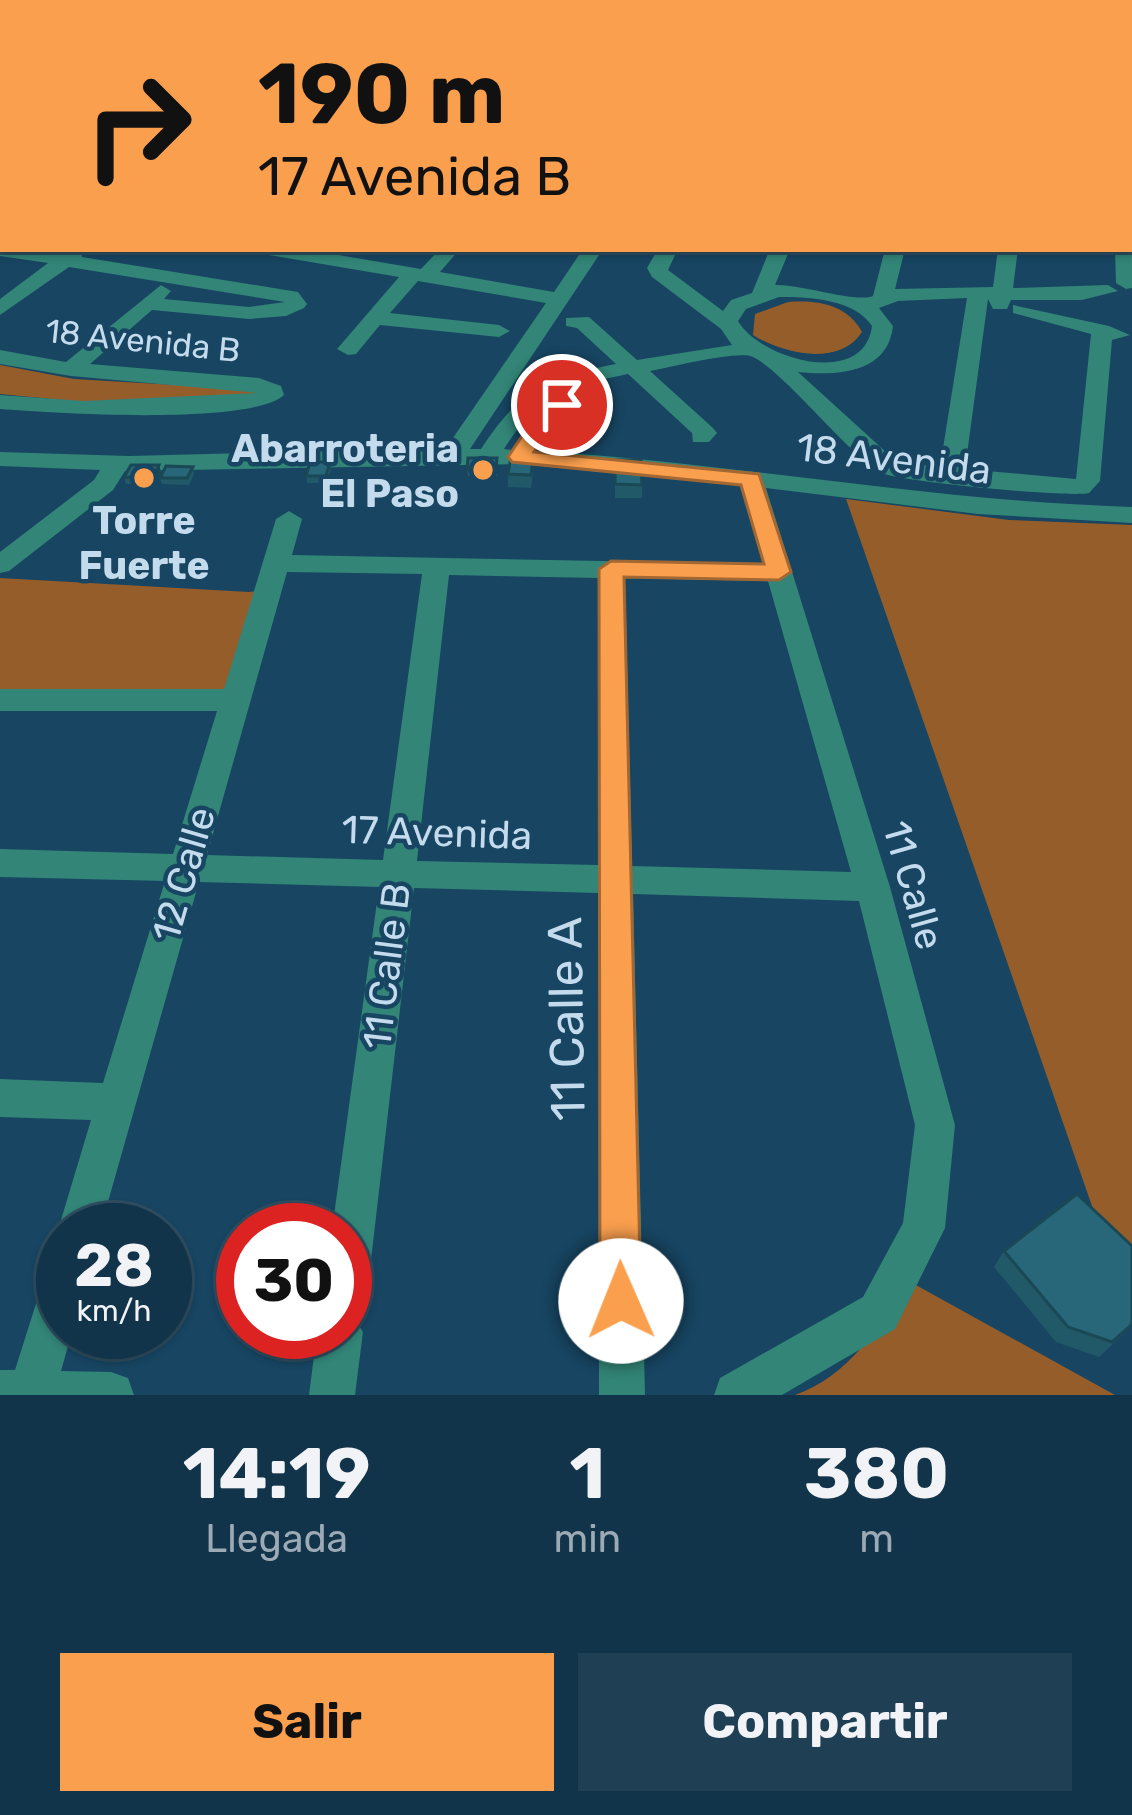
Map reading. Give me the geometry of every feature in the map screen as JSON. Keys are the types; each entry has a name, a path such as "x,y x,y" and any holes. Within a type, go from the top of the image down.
{"street":[{"path":"29,252 72,255 289,306 148,303"},
{"path":"348,349 446,252"},
{"path":"452,457 591,252"},
{"path":"666,252 659,273 728,324"},
{"path":"761,295 779,252"},
{"path":"519,457 547,416 562,405 639,372 779,363 833,366 872,353 881,342 882,330 874,303 894,252"},
{"path":"950,478 990,300 1007,252"},
{"path":"1122,286 1125,252"},
{"path":"328,254 559,299"},
{"path":"0,309 72,255"},
{"path":"71,369 175,278"},
{"path":"0,280 32,286"},
{"path":"1122,286 1099,300 1099,311 1118,336 1088,481 1080,488 1065,490 890,469 779,363 745,349 731,336 728,324 731,312 761,295 813,292 874,303 1075,296 1122,286"},
{"path":"990,300 1118,336"},
{"path":"376,318 499,331"},
{"path":"573,322 582,321 639,372 705,433 701,437"},
{"path":"488,456 520,409 556,386 745,349"},
{"name":"18 Avenida B","path":"0,357 71,369 260,385 273,391 250,404 84,408 0,402"},
{"path":"520,409 547,416"},
{"name":"18 Avenida","path":"0,459 519,457 751,479 1006,511 1132,515"},
{"path":"74,507 90,460"},
{"path":"0,565 104,485 119,460"},
{"name":"11 Calle","path":"737,1395 879,1312 924,1228 935,1125 872,886 751,479"},
{"name":"12 Calle","path":"87,1203 289,520"},
{"path":"274,562 779,572"},
{"name":"11 Calle B","path":"357,1203 437,566"},
{"name":"11 Calle A","path":"611,569 622,1395"},
{"path":"0,700 234,700"},
{"name":"17 Avenida","path":"0,863 872,886"},
{"path":"0,1098 117,1102"},
{"path":"36,1347 16,1393 111,1395"},
{"path":"332,1395 337,1359"}],"shaded area":[{"path":"788,302 840,310 862,332 839,350 810,354 753,335 755,314"},
{"path":"0,365 74,379 261,390 253,400 82,402 0,394"},
{"path":"846,499 1009,520 1132,525 1132,1321"},
{"path":"0,578 257,591 225,690 0,691"},
{"path":"905,1279 1115,1395 795,1395 847,1363 885,1315"}],"building":[{"path":"512,451 534,452 531,475 508,474"},
{"path":"468,458 497,458 496,470 467,470"},
{"path":"615,460 641,460 642,485 615,484"},
{"path":"310,462 330,462 326,476 306,476"},
{"path":"131,465 159,465 153,478 124,477"},
{"path":"166,466 193,467 187,478 160,478"},
{"path":"1077,1194 1132,1246 1132,1324 1112,1342 1068,1327 1004,1251"}],"place":[{"name":"Abarroteria El Paso","path":"483,470"},
{"name":"Torre Fuerte","path":"144,478"}],"route":[{"path":"562,405 547,416 519,457 751,479 779,572 611,569 621,1301"}]}
